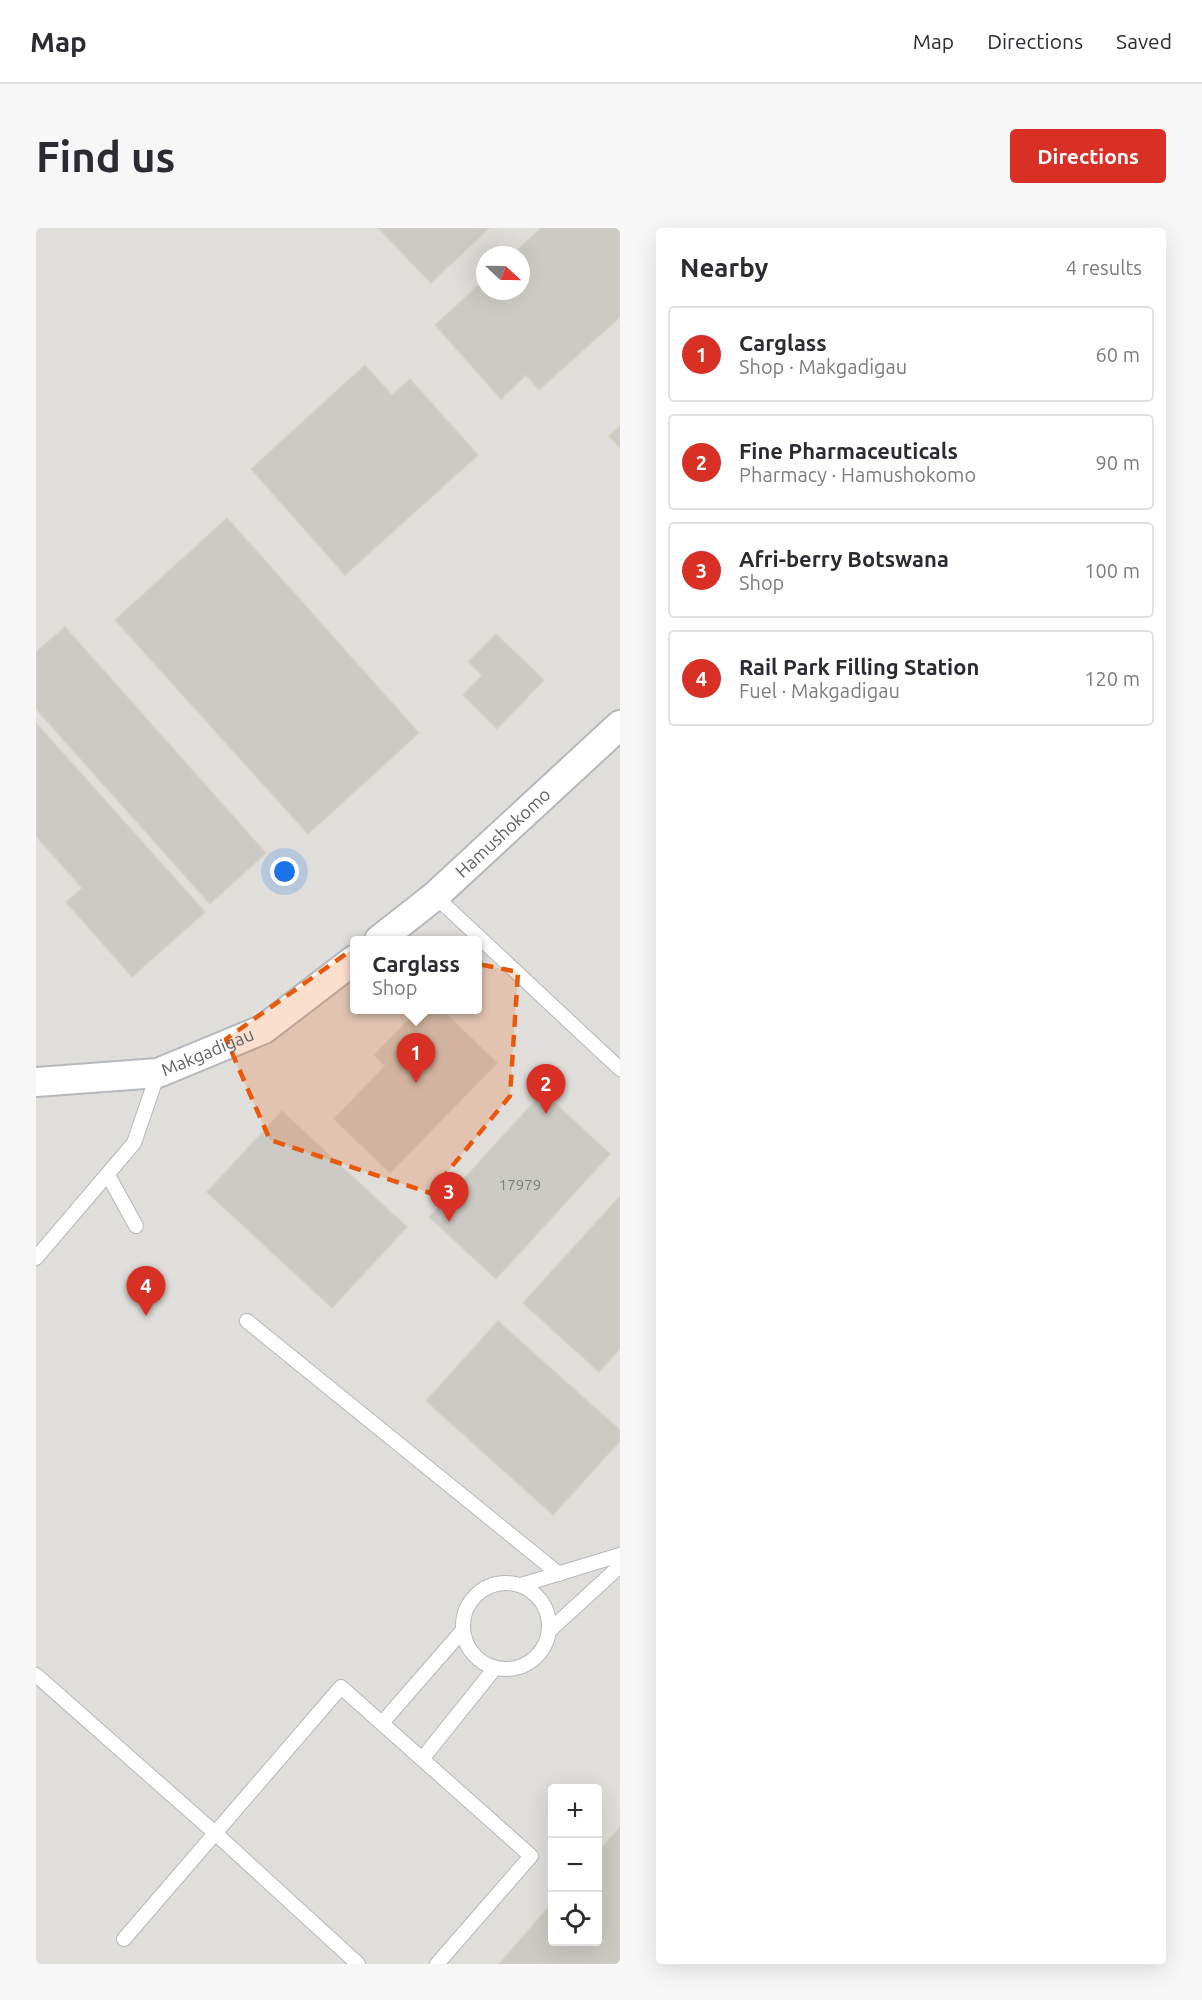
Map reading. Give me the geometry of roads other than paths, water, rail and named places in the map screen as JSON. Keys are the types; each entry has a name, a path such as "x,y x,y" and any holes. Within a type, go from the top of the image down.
{"street":[{"name":"Hamushokomo","path":"385,936 435,896 620,725"},
{"name":"Makgadigau","path":"36,1082 158,1073 264,1029 350,963"}],"lane":[{"path":"435,896 478,936"},
{"path":"482,940 620,1069"},
{"path":"36,1258 134,1143 158,1073"},
{"path":"108,1174 136,1226"},
{"path":"247,1321 559,1574"},
{"path":"521,1585 620,1555"},
{"path":"549,1631 620,1566"},
{"path":"508,1582 521,1585 534,1592 543,1603 549,1617 549,1631 536,1657 524,1665 510,1669 495,1668 482,1662 471,1652 463,1630 465,1612 471,1600 481,1590 494,1584 508,1582"},
{"path":"382,1723 463,1630"},
{"path":"422,1759 495,1668"},
{"path":"36,1675 215,1833 358,1964"},
{"path":"124,1939 341,1688 531,1856 437,1964"}],"place":[{"name":"Carglass","path":"416,1083"},
{"name":"Fine Pharmaceuticals","path":"546,1114"},
{"name":"Afri-berry Botswana","path":"449,1222"},
{"name":"Rail Park Filling Station","path":"146,1316"}]}
